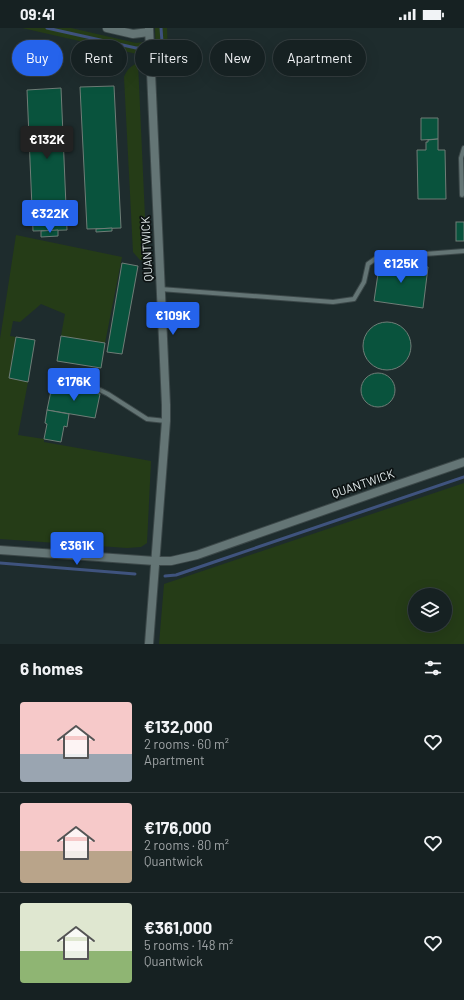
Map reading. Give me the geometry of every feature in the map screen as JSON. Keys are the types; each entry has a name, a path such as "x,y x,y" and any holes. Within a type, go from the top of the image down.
{"street":[{"name":"QUANTWICK","path":"107,28 133,34 149,30 166,421 149,644"},
{"name":"QUANTWICK","path":"0,550 172,561 197,555 464,462"}],"lane":[{"path":"462,195 461,158 464,148"},
{"path":"160,289 333,302 354,299 364,282 368,264 382,254 412,255 464,250"},
{"path":"55,375 86,383 108,394 147,419 166,421"}],"green space":[{"path":"22,28 71,28 123,40 75,40"},
{"path":"155,28 167,28 167,40 155,40"},
{"path":"127,41 135,43 135,54 127,52"},
{"path":"135,64 135,76 139,76 147,261 140,260 133,252 124,77 127,76 127,71"},
{"path":"16,235 122,257 105,343 61,336 65,314 41,304 20,322 13,321 10,336 16,337 9,378 28,382 18,435 44,439 44,442 151,461 147,543 141,547 127,548 0,539 0,339"},
{"path":"464,483 464,644 159,644 164,584"}],"building":[{"path":"114,86 121,228 87,229 80,87"},
{"path":"61,88 67,230 33,231 27,90"},
{"path":"421,118 438,118 438,139 421,140"},
{"path":"438,139 438,150 445,150 446,199 418,199 417,150 426,150 426,142 428,142 428,140"},
{"path":"456,222 464,222 464,241 456,241"},
{"path":"112,228 112,231 96,232 96,229"},
{"path":"58,230 58,236 41,237 41,231"},
{"path":"380,260 428,267 423,308 374,301"},
{"path":"122,263 138,266 122,354 107,352"},
{"path":"387,322 396,324 404,329 409,337 411,346 409,355 404,363 396,368 387,370 378,368 370,363 365,355 363,346 365,337 370,329 378,324"},
{"path":"61,336 105,343 101,368 57,361"},
{"path":"16,337 35,340 28,382 9,378"},
{"path":"378,373 390,378 395,390 390,402 378,407 366,402 361,390 366,378"},
{"path":"52,386 100,394 95,418 47,410"},
{"path":"47,410 69,414 67,427 64,426 61,442 44,439 47,424 45,423"}],"waterway":[{"path":"47,28 135,48"},
{"path":"161,28 162,40"},
{"path":"165,576 176,575 464,477"},
{"path":"0,563 135,574"}]}
